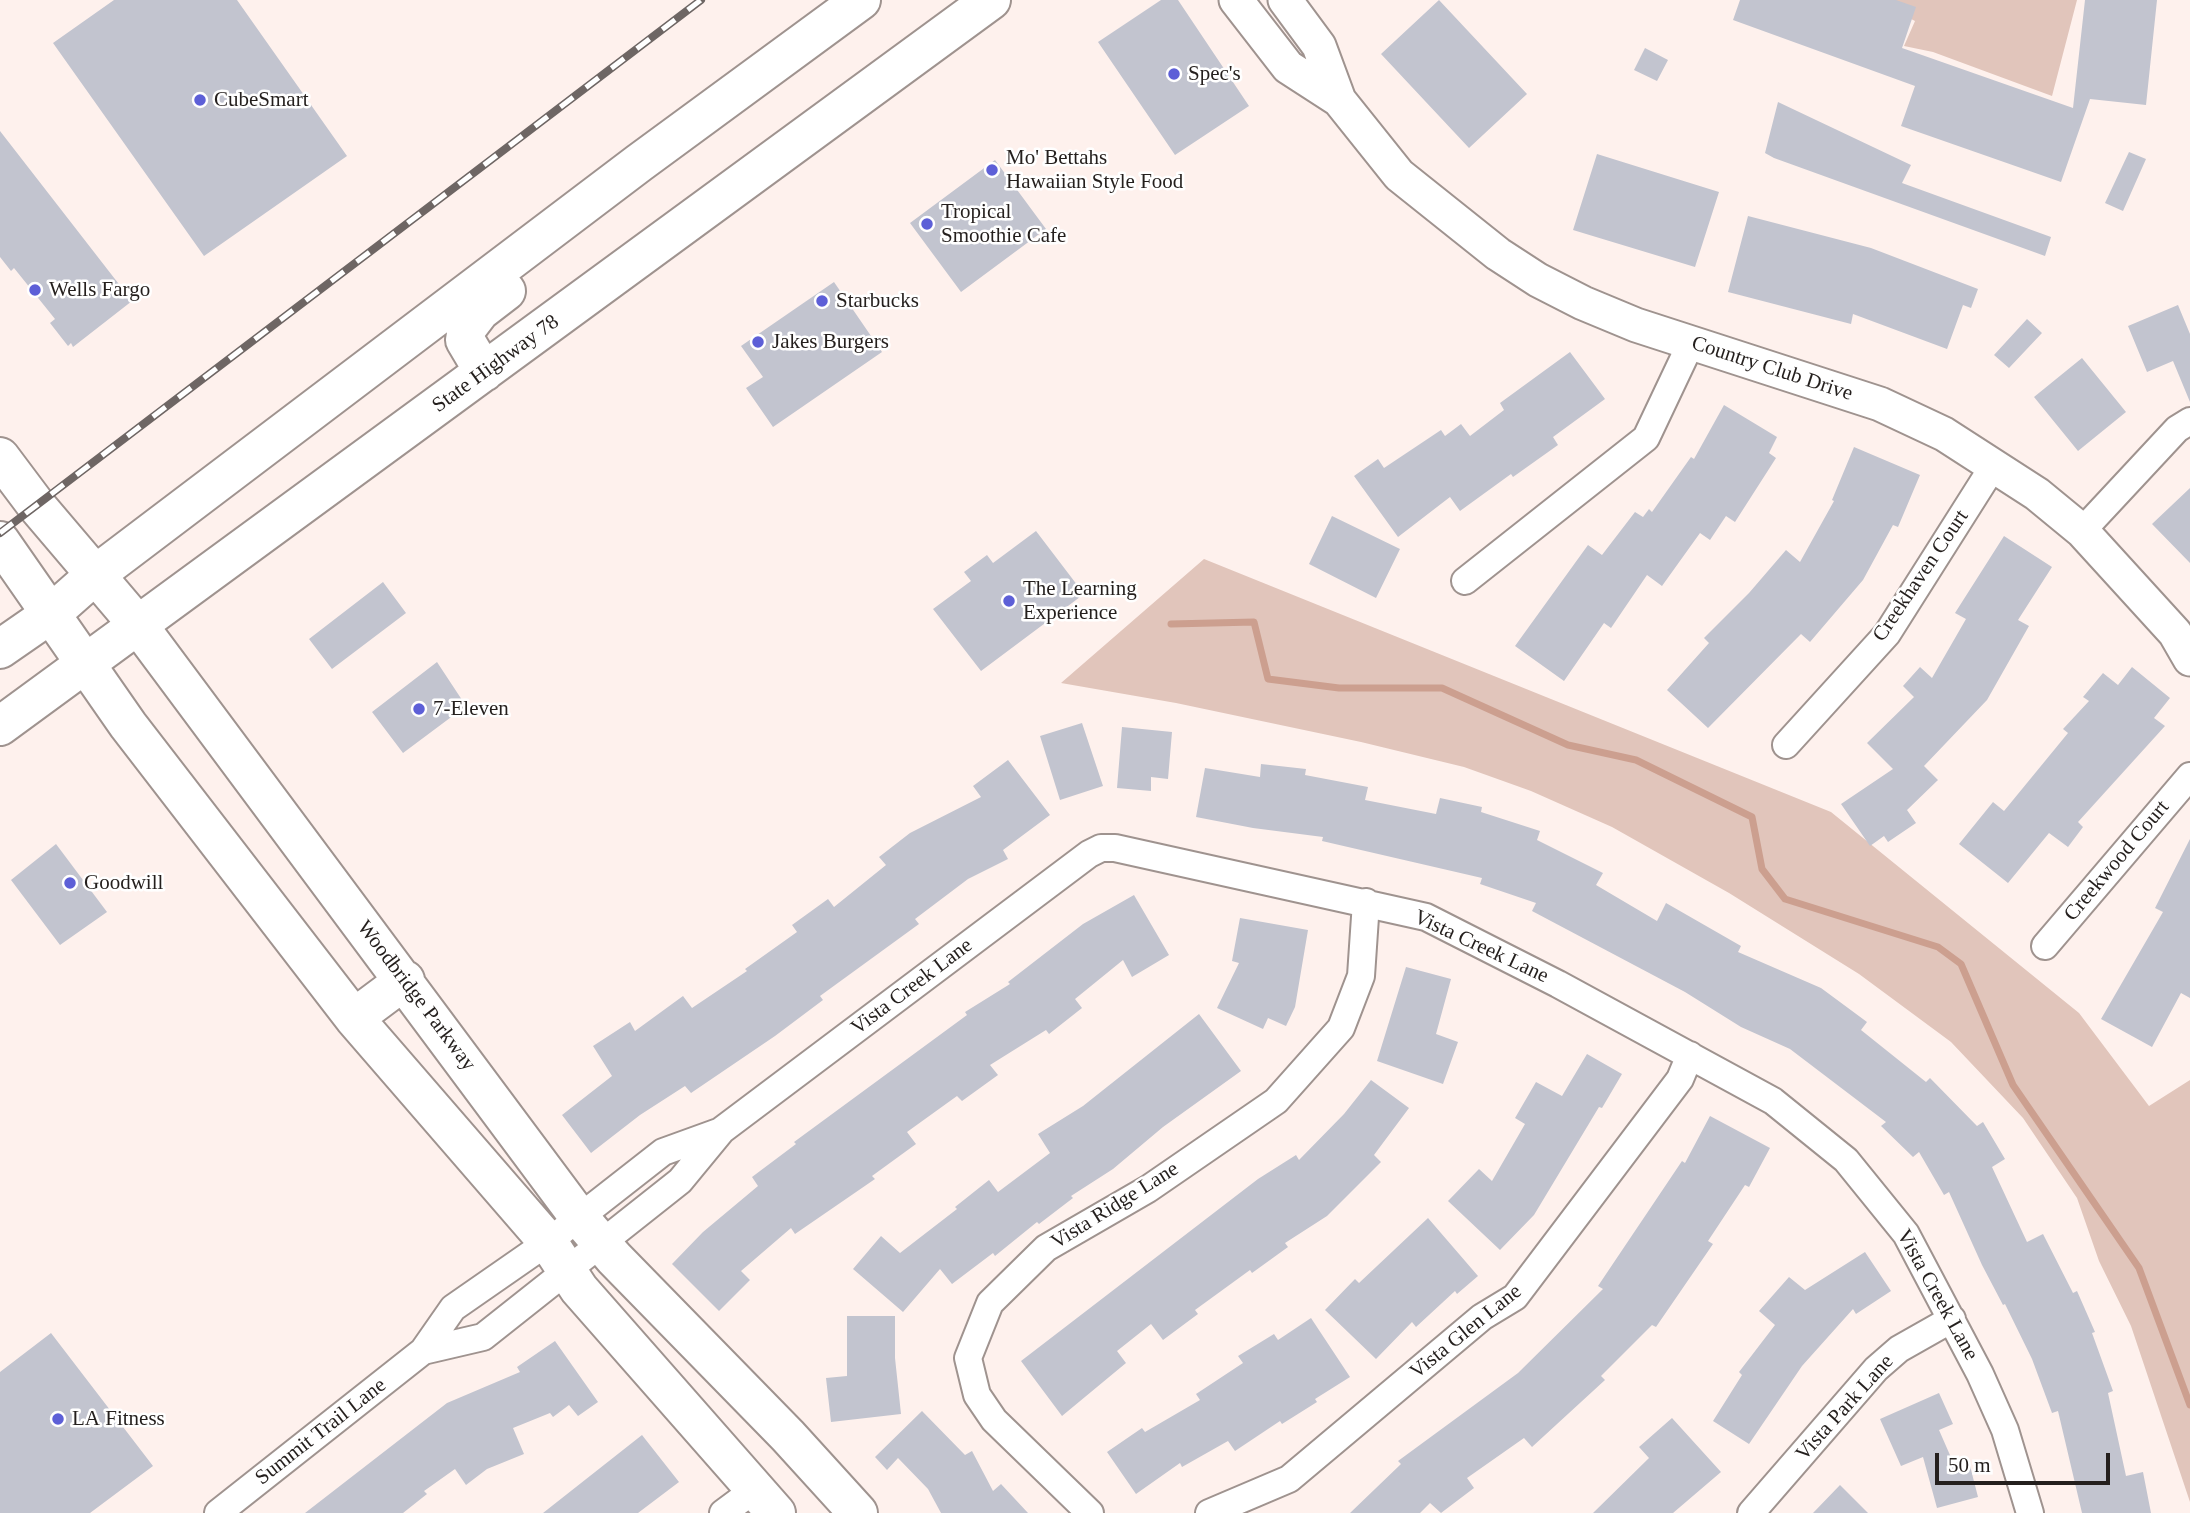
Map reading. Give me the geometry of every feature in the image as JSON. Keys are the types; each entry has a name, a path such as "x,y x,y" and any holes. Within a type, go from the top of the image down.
{"main road":[{"path":"0,649 52,613 95,575 639,163 861,0"},
{"name":"State Highway 78","path":"0,726 991,0"},
{"path":"484,372 465,340 467,328 480,311 618,206 639,163"},
{"name":"Woodbridge Parkway","path":"0,457 36,505 138,625 589,1228 858,1513"},
{"path":"0,541 128,725 354,1018 765,1502"},
{"path":"354,1018 405,980"}],"street":[{"name":"Country Club Drive","path":"1339,100 1319,46 1284,0 1245,11 1288,66 1339,100 1399,175 1499,254 1538,280 1583,303 1691,343 1880,404 1944,434 1994,465 2082,531 2175,633 2190,659"},
{"path":"1465,581 1646,438 1691,343"},
{"path":"2082,531 2177,429 2190,421"},
{"name":"Creekhaven Court","path":"1786,745 1887,634 1994,465"},
{"name":"Creekwood Court","path":"2045,946 2190,776"},
{"name":"Vista Creek Lane","path":"589,1228 680,1181 722,1130 1082,859 1101,848 1145,853 1426,917 1773,1101 1846,1160 1906,1234 1952,1319 2005,1430 2031,1513"},
{"name":"Vista Ridge Lane","path":"1090,1513 994,1420 977,1395 968,1359 990,1303 1046,1248 1148,1189 1276,1101 1341,1028 1361,976 1366,902"},
{"name":"Vista Glen Lane","path":"1209,1513 1289,1479 1482,1317 1515,1297 1680,1079 1690,1055"},
{"name":"Summit Trail Lane","path":"423,1351 483,1337 557,1256 589,1228"},
{"name":"Summit Trail Lane","path":"218,1513 423,1351 453,1308 557,1256"},
{"name":"Vista Park Lane","path":"1751,1513 1876,1368 1899,1349 1952,1319"},
{"path":"723,1513 765,1502"}],"shaded area":[{"path":"1874,0 2077,0 2052,96 1933,52 1904,46 1915,21"},
{"path":"1204,559 1831,812 2079,1013 2149,1106 2190,1080 2190,1502 2131,1326 2099,1261 2077,1198 2023,1118 1951,1042 1859,974 1729,893 1612,827 1531,791 1464,767 1361,742 1176,703 1061,683"}],"building":[{"name":"CubeSmart","path":"114,0 237,0 347,156 204,256 53,43"},
{"name":"Spec's","path":"1161,0 1178,0 1249,106 1175,155 1098,42"},
{"path":"1439,0 1527,94 1469,148 1381,54"},
{"path":"1740,0 1896,0 1916,7 1902,48 2073,108 2085,0 2157,0 2146,105 2090,99 2061,182 1901,126 1915,86 1733,20"},
{"path":"1645,48 1668,60 1657,81 1634,70"},
{"path":"1778,102 1911,165 1902,183 2051,237 2045,256 1765,153"},
{"path":"0,131 132,301 73,347 71,343 68,346 50,323 55,319 14,268 11,271 0,257"},
{"path":"2129,152 2146,159 2123,211 2105,203"},
{"path":"1597,154 1719,192 1695,267 1573,230"},
{"path":"995,160 1046,229 961,292 910,223"},
{"path":"1748,216 1871,248 1978,289 1971,308 1963,305 1947,349 1853,314 1851,324 1728,292"},
{"path":"834,282 882,352 773,427 746,388 763,377 741,346"},
{"path":"2178,305 2190,334 2190,402 2173,361 2147,372 2128,326"},
{"path":"2027,319 2042,333 2009,368 1994,355"},
{"path":"1570,352 1605,399 1553,437 1558,445 1513,477 1511,474 1460,511 1450,497 1398,537 1354,476 1378,459 1384,468 1441,430 1445,436 1461,424 1470,436 1504,410 1500,403"},
{"path":"2082,358 2126,412 2078,451 2034,397"},
{"path":"1724,405 1777,437 1769,453 1776,458 1735,522 1726,516 1710,540 1700,533 1662,586 1647,575 1611,628 1604,623 1564,681 1515,646 1588,545 1602,555 1635,512 1643,517 1649,509 1652,512 1691,457 1694,459"},
{"path":"1854,447 1920,475 1898,527 1893,525 1863,580 1810,642 1801,634 1708,728 1667,690 1709,643 1704,638 1749,593 1786,550 1800,562 1834,501 1832,500"},
{"path":"2190,488 2190,563 2152,524"},
{"path":"1332,516 1400,549 1376,598 1309,564"},
{"name":"The Learning Experience","path":"1036,531 1084,594 981,671 933,609 971,581 964,572 987,555 993,563"},
{"path":"2004,536 2052,567 2018,620 2029,626 1987,700 1924,766 1938,780 1907,810 1916,823 1888,842 1884,836 1870,846 1841,804 1893,769 1867,743 1914,697 1903,686 1920,667 1932,678 1966,619 1955,613"},
{"path":"383,582 406,613 332,669 309,639"},
{"name":"7-Eleven","path":"437,662 466,706 403,753 372,712"},
{"path":"2132,667 2170,698 2154,718 2165,726 2078,822 2083,827 2068,847 2049,833 2008,883 1959,844 1993,802 2004,811 2068,733 2063,729 2089,701 2083,697 2103,673 2118,685"},
{"path":"1082,723 1103,786 1060,800 1040,736"},
{"path":"1122,727 1172,732 1168,779 1151,777 1151,791 1117,788"},
{"path":"1008,760 1050,815 1003,850 1008,859 968,879 915,919 919,924 820,996 823,1000 775,1036 691,1093 685,1086 640,1115 591,1153 562,1115 612,1076 593,1046 630,1022 635,1031 683,996 692,1008 747,971 745,969 797,932 792,925 828,899 834,907 886,865 879,857 910,833 981,797 973,786"},
{"path":"1261,764 1306,769 1305,775 1368,787 1365,800 1436,814 1440,798 1482,807 1481,812 1540,831 1537,840 1603,873 1596,885 1657,921 1666,903 1741,946 1738,952 1821,988 1867,1022 1861,1030 1926,1082 1930,1078 1977,1126 1983,1122 2005,1159 1992,1167 2027,1242 2043,1234 2073,1293 2077,1291 2095,1332 2092,1333 2113,1391 2108,1393 2126,1476 2143,1472 2151,1513 2082,1513 2058,1411 2052,1413 2032,1359 1982,1265 1949,1192 1944,1195 1919,1152 1913,1157 1881,1126 1886,1122 1790,1049 1741,1027 1685,992 1532,911 1536,903 1480,884 1482,878 1322,841 1323,837 1196,817 1205,768 1260,777"},
{"path":"2190,839 2190,998 2181,993 2152,1047 2101,1019 2163,912 2155,908"},
{"path":"56,844 107,912 60,945 11,880"},
{"path":"1134,895 1169,955 1132,977 1123,960 1075,999 1082,1008 1049,1034 1046,1030 990,1065 998,1075 962,1101 957,1096 907,1132 916,1144 872,1176 875,1179 795,1234 791,1228 741,1271 750,1280 719,1311 672,1264 703,1232 758,1186 752,1177 796,1144 794,1142 967,1015 965,1012 1010,984 1008,982 1083,924"},
{"path":"1240,918 1308,930 1295,1007 1286,1026 1268,1018 1263,1029 1217,1008 1239,963 1232,961"},
{"path":"1406,967 1451,979 1436,1034 1458,1042 1443,1084 1377,1061"},
{"path":"1199,1014 1241,1071 1163,1127 1113,1169 1071,1196 1073,1198 1039,1224 1037,1222 995,1256 993,1253 952,1284 940,1269 903,1312 853,1269 881,1236 900,1253 957,1209 955,1207 989,1180 998,1192 1050,1153 1038,1134 1083,1106"},
{"path":"1587,1054 1622,1074 1534,1215 1500,1250 1448,1201 1479,1169 1492,1181 1525,1124 1515,1118 1536,1082 1562,1096"},
{"path":"1371,1080 1409,1108 1374,1155 1381,1162 1327,1216 1285,1243 1288,1247 1252,1273 1250,1270 1195,1310 1198,1314 1163,1340 1151,1324 1117,1351 1126,1363 1062,1416 1021,1361 1258,1179 1296,1155 1299,1160 1344,1114"},
{"path":"1710,1116 1770,1148 1749,1187 1745,1185 1708,1241 1713,1244 1656,1327 1652,1325 1601,1376 1605,1380 1532,1447 1524,1438 1467,1478 1474,1488 1441,1513 1430,1503 1420,1513 1350,1513 1401,1464 1398,1461 1518,1373 1603,1289 1598,1286 1682,1161 1685,1163"},
{"path":"1428,1218 1478,1276 1457,1294 1455,1291 1416,1327 1412,1322 1376,1359 1325,1310 1355,1279 1359,1283"},
{"path":"1865,1252 1891,1291 1856,1314 1853,1309 1802,1366 1749,1444 1713,1421 1742,1375 1739,1372 1775,1325 1759,1311 1789,1277 1805,1290"},
{"path":"847,1316 895,1316 895,1358 901,1414 831,1422 826,1378 847,1376"},
{"path":"1311,1318 1350,1377 1315,1399 1317,1402 1282,1424 1280,1421 1235,1451 1228,1441 1182,1467 1180,1463 1136,1494 1107,1452 1142,1428 1145,1432 1200,1400 1196,1394 1243,1363 1238,1356 1274,1334 1278,1340"},
{"name":"LA Fitness","path":"51,1333 153,1466 90,1513 0,1513 0,1372"},
{"path":"555,1341 598,1402 578,1416 569,1405 553,1417 550,1413 513,1428 524,1454 487,1469 466,1485 455,1469 424,1491 427,1494 403,1513 305,1513 447,1403 520,1372 517,1367"},
{"path":"1939,1393 1953,1424 1939,1430 1953,1462 1968,1458 1978,1497 1937,1508 1923,1457 1901,1466 1880,1419"},
{"path":"922,1411 965,1455 972,1451 993,1491 1001,1484 1028,1513 941,1513 928,1489 898,1458 887,1470 875,1457"},
{"path":"1672,1418 1721,1472 1673,1513 1593,1513 1649,1458 1639,1447"},
{"path":"642,1435 679,1482 638,1513 543,1513"},
{"path":"1840,1485 1868,1513 1813,1513"}],"waterway":[{"path":"1171,624 1254,622 1268,679 1339,688 1442,688 1568,745 1636,760 1752,817 1762,869 1785,899 1938,947 1961,964 2013,1085 2139,1268 2190,1405"}],"railway":[{"path":"0,533 701,0"}],"place":[{"name":"Spec's","path":"1174,74"},
{"name":"CubeSmart","path":"200,100"},
{"name":"Mo' Bettahs Hawaiian Style Food","path":"992,170"},
{"name":"Tropical Smoothie Cafe","path":"927,224"},
{"name":"Wells Fargo","path":"35,290"},
{"name":"Starbucks","path":"822,301"},
{"name":"Jakes Burgers","path":"758,342"},
{"name":"The Learning Experience","path":"1009,601"},
{"name":"7-Eleven","path":"419,709"},
{"name":"Goodwill","path":"70,883"},
{"name":"LA Fitness","path":"58,1419"}]}
